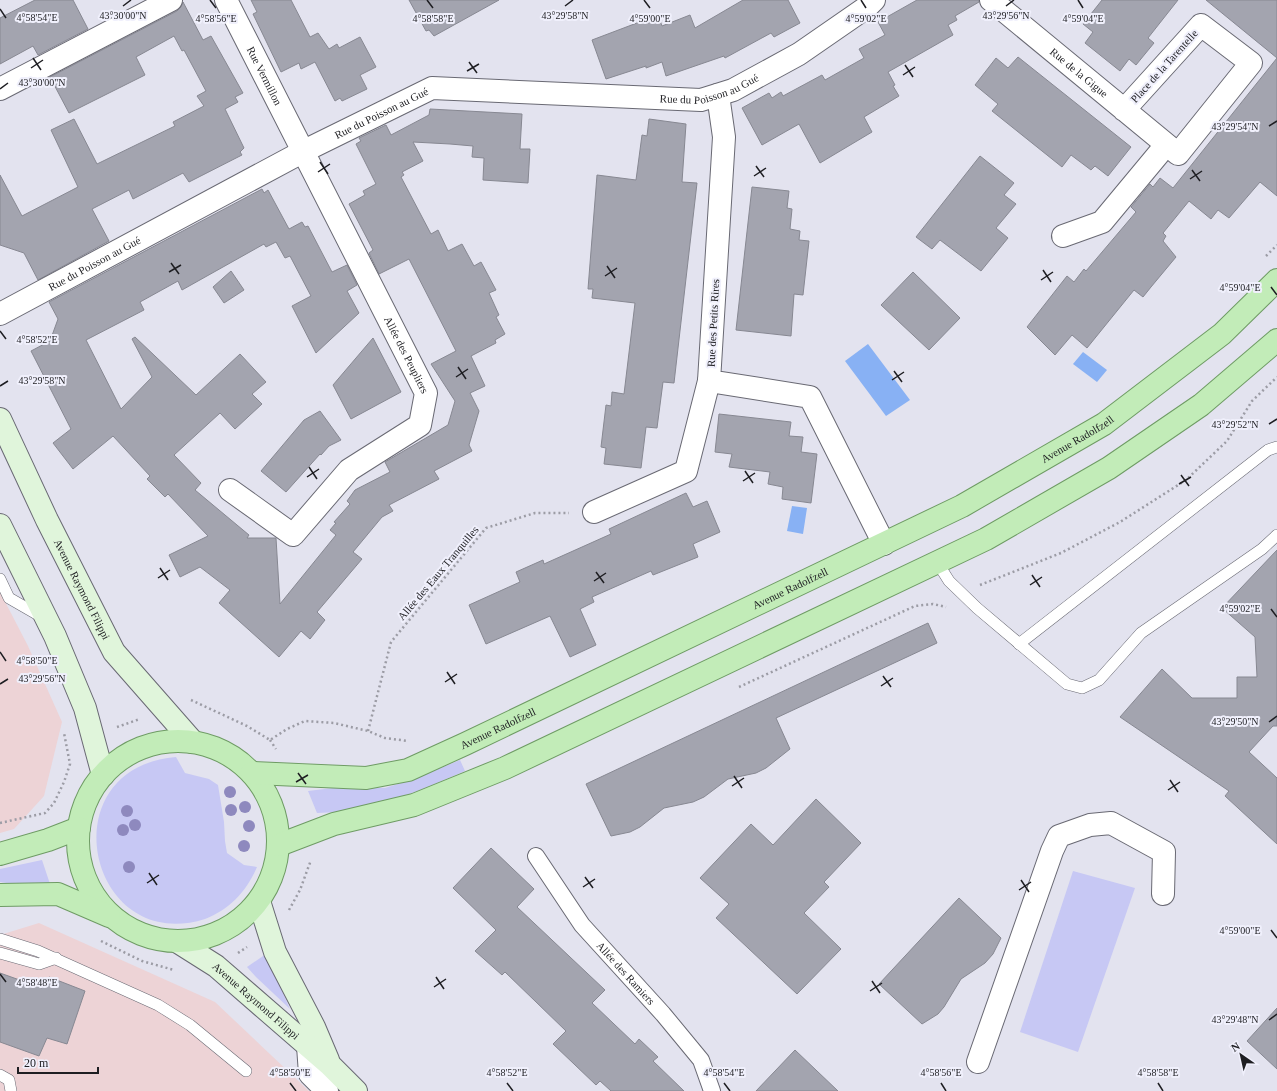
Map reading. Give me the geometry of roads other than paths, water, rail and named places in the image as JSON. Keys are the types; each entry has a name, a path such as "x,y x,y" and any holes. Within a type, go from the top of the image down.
{"main road":[{"name":"Avenue Radolfzell","path":"252,773 366,778 408,770 884,544 962,506 1104,424 1222,334 1277,280"},
{"path":"279,845 334,824 414,805 505,768 986,538 1108,468 1201,405 1277,340"},
{"name":"Avenue Raymond Filippi","path":"0,419 47,520 114,652 193,742"},
{"path":"0,525 46,620 85,708 103,775"},
{"path":"172,741 193,742 210,746 229,755 252,773 268,795 273,808 278,831 279,845 275,868 270,883 259,901 243,918 222,932 205,938 178,942 159,940 130,930 112,917 99,904 87,884 79,859 79,828 89,795 103,775 121,759 148,745 172,741"},
{"path":"0,854 48,840 79,828"},
{"path":"0,895 58,894 112,917"},
{"name":"Avenue Raymond Filippi","path":"259,901 275,952 314,1027 330,1065"},
{"name":"Avenue Raymond Filippi","path":"178,942 216,966 330,1065 356,1091"}],"street":[{"path":"0,89 171,0"},
{"name":"Rue Vermillon","path":"226,0 304,151"},
{"name":"Rue du Poisson au Gué","path":"0,314 304,151 432,88 701,100 733,90 799,54 868,7 874,0"},
{"name":"Rue de la Gigue","path":"991,0 1166,144"},
{"name":"Place de la Tarentelle","path":"1124,110 1201,25 1251,63 1178,154 1166,144"},
{"name":"Rue des Petits Rires","path":"718,95 724,137 709,381 810,397 884,544"},
{"path":"1063,236 1102,222 1166,144"},
{"name":"Allée des Peupliers","path":"230,490 293,535 349,470 420,426 426,393 304,151"},
{"path":"594,512 686,471 709,381"},
{"path":"978,1062 1052,851 1060,836 1090,825 1111,824 1164,852 1163,894"},
{"name":"Allée des Ramiers","path":"536,856 582,925 663,1014 701,1060 712,1091"},
{"path":"308,1046 310,1074 327,1091"}],"lane":[{"path":"1019,644 1268,450 1277,446"},
{"path":"937,562 949,581 1019,644 1067,684 1082,688 1099,680 1141,633 1262,550 1277,535"},
{"path":"0,579 9,598 46,620"},
{"path":"0,939 56,958 158,1005 190,1026 246,1071"},
{"path":"0,953 38,964 56,958"},
{"path":"0,1075 9,1080 11,1091"}]}
